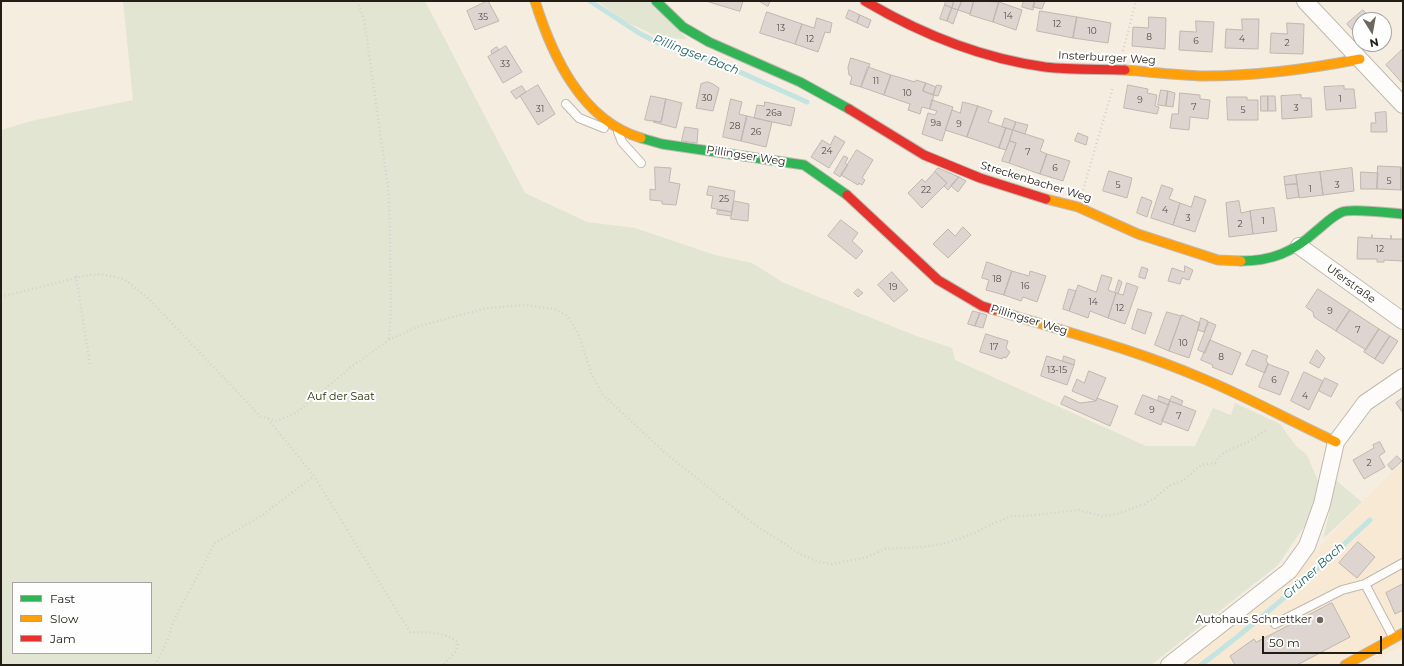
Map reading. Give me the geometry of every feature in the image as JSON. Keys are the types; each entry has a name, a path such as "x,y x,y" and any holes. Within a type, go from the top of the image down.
{"street":[{"name":"Pillingser Weg","path":"535,1 543,27 570,82 586,102 614,126 635,136 662,144 804,166 852,198 938,280 982,306 1115,347 1198,376 1239,394 1280,416 1336,442"},
{"name":"Streckenbacher Weg","path":"656,1 683,27 709,42 800,82 850,109 924,155 980,178 1033,196 1078,207 1099,215 1138,234 1218,260 1256,261 1283,254 1299,246 1334,216 1344,211 1403,214"},
{"name":"Insterburger Weg","path":"865,1 937,38 1014,62 1047,67 1183,75 1246,74 1323,67 1360,59"},
{"path":"1305,1 1403,105"},
{"name":"Uferstraße","path":"1299,246 1403,321"},
{"path":"1169,665 1289,572 1307,546 1322,504 1336,442 1366,403 1403,377"},
{"path":"1345,665 1403,633"}],"lane":[{"path":"566,104 579,118 604,128 614,126 622,142 641,163"},
{"path":"1275,624 1342,590 1365,584 1403,563"},
{"path":"1365,584 1394,638"}],"path":[{"path":"358,1 364,19 389,195 391,308 389,340"},
{"path":"1078,207 1118,70 1136,1"},
{"path":"1,297 76,276 101,274 124,279 150,299 260,416 268,419 282,420 296,413 352,366 389,340 419,326 488,308 525,305 554,309 566,315 577,330 592,375 603,396 663,451 755,525 802,555 820,562 832,564 868,557 884,549 921,548 943,544 975,533 1012,516 1079,510 1102,516 1130,510 1155,498 1169,486 1185,479 1201,465 1215,463 1226,451 1254,439 1259,433 1270,429 1280,416"},
{"path":"76,276 90,365"},
{"path":"268,419 314,476 410,632 444,635 454,638 458,643 456,651 443,665"},
{"path":"155,665 168,639 173,622 215,543 264,514 314,476"}],"shaded area":[{"path":"1403,462 1403,645 1369,665 1179,665 1300,568 1362,502"}],"green space":[{"name":"Auf der Saat","path":"123,1 425,1 525,193 587,222 635,228 715,255 752,263 784,283 914,335 952,348 955,360 1146,446 1195,446 1213,408 1231,415 1235,403 1280,424 1296,446 1307,455 1318,481 1312,515 1278,565 1151,665 1,665 1,130 31,121 133,100"},
{"path":"597,1 651,1 687,39 661,38 624,21"},
{"path":"1332,477 1362,502 1323,539 1329,514"}],"building":[{"path":"488,1 499,21 475,30 467,11"},
{"path":"706,1 743,1 740,11"},
{"path":"759,1 770,1 768,6"},
{"path":"946,1 954,1 952,8 945,5"},
{"path":"954,1 962,1 958,10 952,8"},
{"path":"962,1 974,1 970,14 958,10"},
{"path":"974,1 999,2 993,22 970,15"},
{"path":"1024,1 1035,1 1033,10 1022,7"},
{"path":"1035,1 1045,1 1042,9 1033,7"},
{"path":"999,2 1022,10 1016,30 993,22"},
{"path":"945,5 952,8 947,21 940,19"},
{"path":"952,8 958,10 953,24 947,21"},
{"path":"849,10 860,15 857,23 846,18"},
{"path":"1040,11 1077,17 1073,38 1037,31"},
{"path":"767,12 802,24 795,44 760,33"},
{"path":"860,15 871,20 868,28 857,23"},
{"path":"1077,17 1111,23 1108,43 1073,38"},
{"path":"1149,17 1166,18 1165,49 1132,46 1133,27 1148,28"},
{"path":"817,18 832,23 830,33 825,32 818,52 795,44 802,24 814,28"},
{"path":"1242,19 1259,19 1258,49 1225,48 1226,29 1242,30"},
{"path":"1352,20 1352,30 1347,24"},
{"path":"1196,21 1214,22 1212,52 1179,50 1180,31 1196,32"},
{"path":"1287,23 1304,24 1303,54 1270,53 1271,33 1287,34"},
{"path":"506,46 522,72 503,83 488,57"},
{"path":"497,47 499,50 492,54 491,51"},
{"path":"1403,49 1403,84 1386,65"},
{"path":"851,58 870,64 861,87 850,84 852,77 849,75 848,68"},
{"path":"868,67 891,75 884,95 861,87"},
{"path":"891,75 915,82 916,80 926,83 923,91 934,95 930,109 922,107 920,114 908,110 910,104 884,95"},
{"path":"708,82 719,88 713,111 696,108 701,84"},
{"path":"926,83 936,87 933,95 923,91"},
{"path":"538,85 555,114 538,125 520,96"},
{"path":"937,85 942,86 938,96 933,95"},
{"path":"1128,85 1148,89 1147,93 1157,95 1155,106 1159,107 1157,114 1124,108"},
{"path":"522,86 526,92 516,99 511,92"},
{"path":"1344,86 1344,89 1354,89 1356,108 1326,110 1324,87"},
{"path":"1161,90 1168,91 1166,106 1158,105"},
{"path":"1168,91 1175,93 1173,107 1166,106"},
{"path":"1180,93 1200,95 1200,99 1210,100 1208,119 1190,117 1189,130 1170,128 1172,114 1178,114"},
{"path":"1301,95 1301,98 1311,98 1312,117 1282,119 1281,96"},
{"path":"651,96 666,99 661,122 645,120"},
{"path":"1261,96 1268,96 1268,111 1261,111"},
{"path":"1268,96 1275,96 1276,111 1268,111"},
{"path":"1227,97 1247,97 1247,100 1258,100 1258,120 1228,120"},
{"path":"666,99 682,103 676,128 653,122 661,122"},
{"path":"731,99 742,102 739,114 747,116 741,141 723,137"},
{"path":"932,100 953,107 942,141 922,134 928,113 935,115 937,111 930,109"},
{"path":"765,102 795,108 791,126 754,118 757,105 764,106"},
{"path":"963,102 978,106 967,137 945,130 952,110 960,113"},
{"path":"978,106 992,111 988,122 1006,128 999,148 967,137"},
{"path":"1386,112 1387,132 1371,132 1371,123 1376,123 1375,113"},
{"path":"747,116 772,122 766,147 741,141"},
{"path":"1005,118 1016,122 1013,130 1002,127"},
{"path":"1016,122 1028,125 1025,134 1013,130"},
{"path":"685,127 698,129 697,143 682,141"},
{"path":"1006,128 1013,130 1006,150 999,148"},
{"path":"1013,130 1044,140 1040,151 1047,154 1040,174 1009,163 1016,143 1010,141"},
{"path":"1078,133 1088,137 1086,145 1075,141"},
{"path":"835,136 845,142 829,168 811,157 822,140 830,145"},
{"path":"1010,141 1016,143 1009,163 1002,161"},
{"path":"857,150 873,160 862,178 865,180 862,185 859,183 858,185 841,175"},
{"path":"1047,154 1070,161 1063,181 1040,174"},
{"path":"844,156 848,158 845,163 848,165 840,177 834,173"},
{"path":"1378,166 1401,167 1401,190 1377,189"},
{"path":"655,167 671,168 669,182 680,184 676,205 662,204 662,201 650,200 650,189 655,190"},
{"path":"938,168 959,177 948,190 944,186 947,183 935,172"},
{"path":"1352,168 1354,191 1323,195 1320,172"},
{"path":"1401,168 1403,168 1403,190 1401,190"},
{"path":"1109,171 1132,178 1127,198 1103,191"},
{"path":"935,172 947,183 922,208 908,193 922,179 925,182"},
{"path":"1320,172 1323,195 1299,198 1296,175"},
{"path":"1361,172 1378,173 1377,189 1361,189"},
{"path":"1296,175 1297,184 1285,185 1284,177"},
{"path":"959,177 966,181 958,192 951,186"},
{"path":"1297,184 1299,197 1287,199 1285,185"},
{"path":"1162,185 1173,189 1169,199 1180,203 1173,225 1151,218"},
{"path":"709,186 735,191 732,212 711,208 713,196 707,195"},
{"path":"1195,196 1206,200 1195,232 1173,225 1180,203 1191,207"},
{"path":"1142,197 1152,201 1147,217 1137,213"},
{"path":"734,201 749,204 748,221 731,219"},
{"path":"1239,201 1241,213 1250,211 1253,234 1229,237 1226,203"},
{"path":"1274,208 1277,231 1253,234 1250,211"},
{"path":"718,210 732,212 731,216 717,214"},
{"path":"841,220 858,233 852,241 863,251 856,259 828,236"},
{"path":"963,227 971,235 948,258 933,244 948,229 955,236"},
{"path":"1372,235 1372,238 1403,239 1403,261 1384,260 1384,262 1377,262 1377,259 1357,259 1358,237 1371,238"},
{"path":"987,262 1012,271 1004,295 986,290 989,280 982,278"},
{"path":"1185,266 1193,270 1189,280 1182,278 1180,284 1168,281 1172,268 1184,272"},
{"path":"1142,267 1148,269 1145,279 1139,277"},
{"path":"1012,271 1029,276 1030,271 1046,276 1037,302 1023,297 1021,301 1004,295"},
{"path":"892,272 908,290 894,302 878,285"},
{"path":"1102,275 1112,278 1108,290 1116,293 1108,318 1090,311 1088,318 1069,311 1078,285 1096,292"},
{"path":"1119,280 1122,282 1118,294 1115,293"},
{"path":"1127,283 1138,287 1125,324 1108,318 1116,293 1123,295"},
{"path":"858,289 863,293 858,297 854,293"},
{"path":"1069,289 1076,291 1069,311 1063,309"},
{"path":"1318,289 1350,310 1336,331 1314,317 1313,312 1306,307"},
{"path":"1138,309 1152,313 1145,334 1132,329"},
{"path":"1350,310 1379,329 1366,350 1336,331"},
{"path":"973,311 980,313 975,326 968,324"},
{"path":"1167,312 1181,316 1169,351 1155,345"},
{"path":"980,313 987,315 983,328 975,326"},
{"path":"1182,315 1200,323 1189,358 1169,351"},
{"path":"1201,318 1208,321 1204,332 1198,330"},
{"path":"1209,322 1216,325 1205,353 1198,350"},
{"path":"1379,329 1390,336 1375,359 1364,352"},
{"path":"986,334 1008,341 1006,348 1010,352 1006,358 1003,357 1002,359 980,352"},
{"path":"1390,336 1398,341 1383,364 1375,359"},
{"path":"1210,340 1241,353 1232,375 1212,367 1213,365 1201,360"},
{"path":"1253,350 1268,356 1266,360 1268,364 1265,373 1246,365"},
{"path":"1317,350 1325,358 1319,368 1310,363"},
{"path":"1047,356 1074,365 1067,385 1041,376"},
{"path":"1064,356 1075,360 1074,365 1063,361"},
{"path":"1268,364 1289,372 1280,395 1259,387"},
{"path":"1089,371 1106,378 1096,401 1072,391 1077,379 1084,383"},
{"path":"1304,372 1323,381 1309,410 1291,401"},
{"path":"1325,378 1338,384 1331,397 1319,391"},
{"path":"1143,395 1169,405 1161,425 1135,414"},
{"path":"1065,396 1080,403 1096,401 1097,398 1118,406 1110,426 1061,404"},
{"path":"1159,396 1170,400 1169,405 1158,401"},
{"path":"1172,396 1183,401 1181,405 1170,401"},
{"path":"1403,398 1403,413 1396,403"},
{"path":"1170,401 1196,411 1188,431 1162,421"},
{"path":"1380,442 1385,452 1379,456 1385,467 1364,479 1353,460 1374,448 1373,445"},
{"path":"1397,456 1402,461 1392,470 1388,465"},
{"path":"1358,542 1375,557 1357,578 1339,563"},
{"path":"1403,584 1403,610 1395,614 1386,593"},
{"name":"Autohaus Schnettker","path":"1332,603 1350,637 1297,665 1235,665 1230,656 1254,639 1256,642"}],"waterway":[{"name":"Pillingser Bach","path":"590,1 639,33 660,44 690,56 713,60 807,102"},
{"name":"Grüner Bach","path":"1201,665 1288,595 1370,520"}],"traffic: fast":[{"path":"656,1 683,27 709,42 800,82 849,109"},
{"path":"641,138 662,144 804,165 847,195"},
{"path":"1241,261 1252,261 1272,257 1290,250 1307,239 1331,218 1342,212 1362,211 1403,214"}],"traffic: slow":[{"path":"535,1 550,43 572,83 586,101 602,117 620,129 641,138"},
{"path":"1125,70 1194,76 1224,76 1283,71 1360,59"},
{"path":"1046,199 1078,207 1138,234 1218,260 1241,261"},
{"path":"995,310 1098,341 1174,367 1234,392 1336,442"},
{"path":"1345,665 1403,633"}],"traffic: jam":[{"path":"865,1 930,34 998,58 1045,67 1125,70"},
{"path":"849,109 924,155 980,178 1046,199"},
{"path":"847,195 938,280 982,306 995,310"}],"place":[{"name":"Autohaus Schnettker","path":"1320,620"}]}
